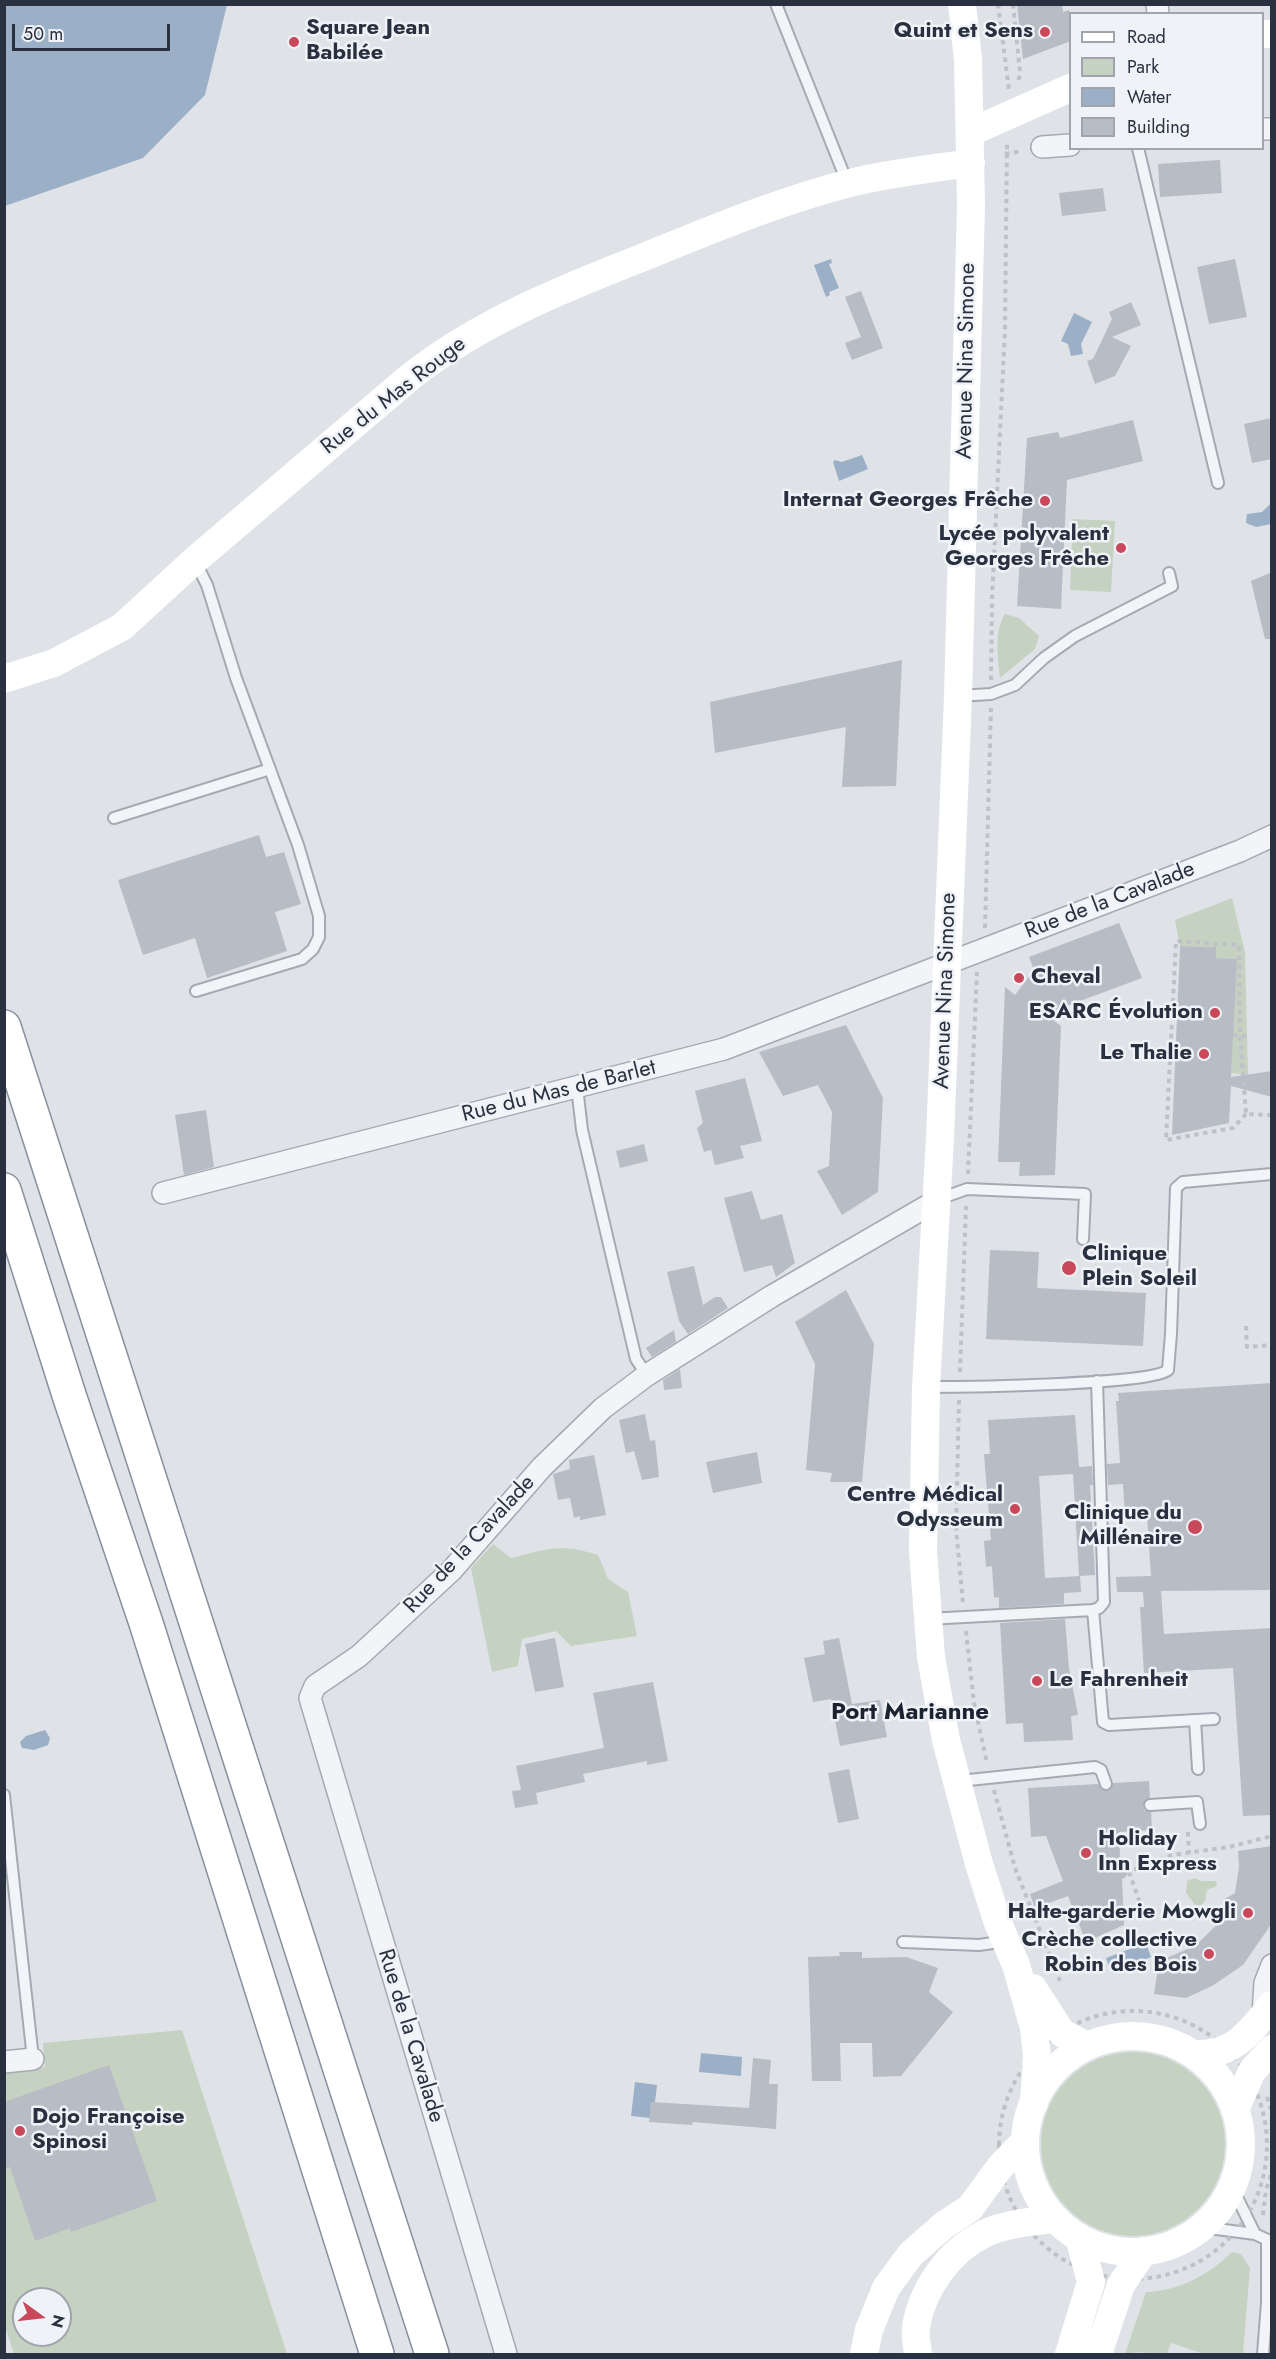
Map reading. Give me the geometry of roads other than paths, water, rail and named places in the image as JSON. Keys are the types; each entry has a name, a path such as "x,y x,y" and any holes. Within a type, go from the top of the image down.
{"highway":[{"path":"4,1027 432,2355"},
{"path":"4,1190 70,1398 153,1645 377,2355"}],"street":[{"name":"Avenue Nina Simone","path":"962,4 968,60 971,163 958,697 926,1387 923,1551 931,1657 956,1782 979,1864 1011,1953 1035,2037 1037,2056 1034,2103"},
{"path":"971,132 1011,112 1069,89"},
{"path":"1042,147 1069,145"},
{"name":"Rue du Mas Rouge","path":"4,680 54,663 122,627 195,560 410,377 472,335 569,286 743,218 848,183 971,163"},
{"name":"Rue de la Cavalade","path":"946,964 1240,851 1272,836"},
{"name":"Rue du Mas de Barlet","path":"163,1193 724,1049 946,964"},
{"name":"Rue de la Cavalade","path":"506,2355 310,1698 315,1686 359,1656 451,1571 573,1434 647,1375 772,1296 936,1201"},
{"name":"Avenue Nina Simone","path":"1011,1953 1050,2018 1062,2033 1082,2033"},
{"path":"1143,2265 1078,2237 1056,2219 1031,2178 1027,2167 1025,2141 1034,2103 1048,2078 1069,2058 1082,2033 1116,2038 1148,2037 1171,2043 1203,2045 1217,2054 1233,2046 1267,2010 1265,1983 1272,1965"},
{"path":"1098,2355 1121,2285 1143,2265 1174,2243 1213,2233 1219,2209 1241,2195 1241,2141 1235,2110 1203,2045"},
{"path":"1235,2110 1252,2071 1272,2049"},
{"path":"4,2062 33,2060"},
{"path":"864,2355 869,2330 886,2288 911,2254 944,2225 970,2208 999,2167 1025,2141"},
{"path":"918,2355 916,2328 924,2299 947,2261 985,2233 1024,2223 1056,2219"},
{"path":"1070,2355 1091,2282 1078,2237"}],"lane":[{"path":"776,4 848,183"},
{"path":"1138,150 1218,483"},
{"path":"195,560 207,585 236,678 304,866 319,916 319,937 313,949 302,959 196,991"},
{"path":"958,697 991,694 1015,685 1044,658 1075,636 1172,586 1169,573"},
{"path":"114,818 270,769"},
{"path":"577,1087 582,1130 636,1359 647,1375"},
{"path":"926,1387 1097,1381 1162,1375 1168,1370 1172,1323 1174,1193 1179,1184 1272,1174"},
{"path":"936,1201 967,1189 1085,1194 1083,1239"},
{"path":"928,1619 1093,1610 1099,1608 1104,1602 1097,1381"},
{"path":"1093,1610 1103,1722 1109,1725 1214,1719"},
{"path":"1195,1720 1198,1769"},
{"path":"956,1782 1095,1767 1101,1770 1106,1784"},
{"path":"4,1795 33,2060"},
{"path":"1150,1805 1197,1802 1200,1824"},
{"path":"903,1942 979,1945 1011,1953"},
{"path":"1241,2195 1255,2234"},
{"path":"1213,2233 1255,2234 1269,2242 1263,2354"},
{"path":"1267,2303 1272,2324"}],"water":[{"path":"4,5 227,5 205,95 143,158 5,206"},
{"path":"831,259 832,263 829,264 839,288 829,292 830,295 826,297 814,265"},
{"path":"1074,313 1092,322 1081,344 1083,354 1071,356 1068,344 1061,341"},
{"path":"862,455 868,469 839,481 833,462 835,460 842,462"},
{"path":"1271,503 1271,524 1256,527 1246,523 1247,514 1262,512"},
{"path":"45,1730 50,1738 48,1745 34,1750 22,1748 20,1742 26,1736"},
{"path":"1146,1943 1151,1957 1112,1973 1106,1958"},
{"path":"701,2053 742,2057 741,2076 699,2072"},
{"path":"635,2082 657,2085 655,2102 651,2103 650,2118 631,2116"}],"place":[{"name":"Quint et Sens","path":"1045,32"},
{"name":"Square Jean Babilée","path":"294,42"},
{"name":"Internat Georges Frêche","path":"1045,501"},
{"name":"Lycée polyvalent Georges Frêche","path":"1121,548"},
{"name":"Cheval","path":"1019,978"},
{"name":"ESARC Évolution","path":"1215,1013"},
{"name":"Le Thalie","path":"1204,1054"},
{"name":"Clinique Plein Soleil","path":"1069,1268"},
{"name":"Centre Médical Odysseum","path":"1015,1509"},
{"name":"Clinique du Millénaire","path":"1195,1527"},
{"name":"Le Fahrenheit","path":"1037,1681"},
{"name":"Holiday Inn Express","path":"1086,1853"},
{"name":"Halte-garderie Mowgli","path":"1248,1913"},
{"name":"Crèche collective Robin des Bois","path":"1209,1954"},
{"name":"Dojo Françoise Spinosi","path":"20,2131"}],"district":[{"name":"Port Marianne","path":"910,1713"}]}
